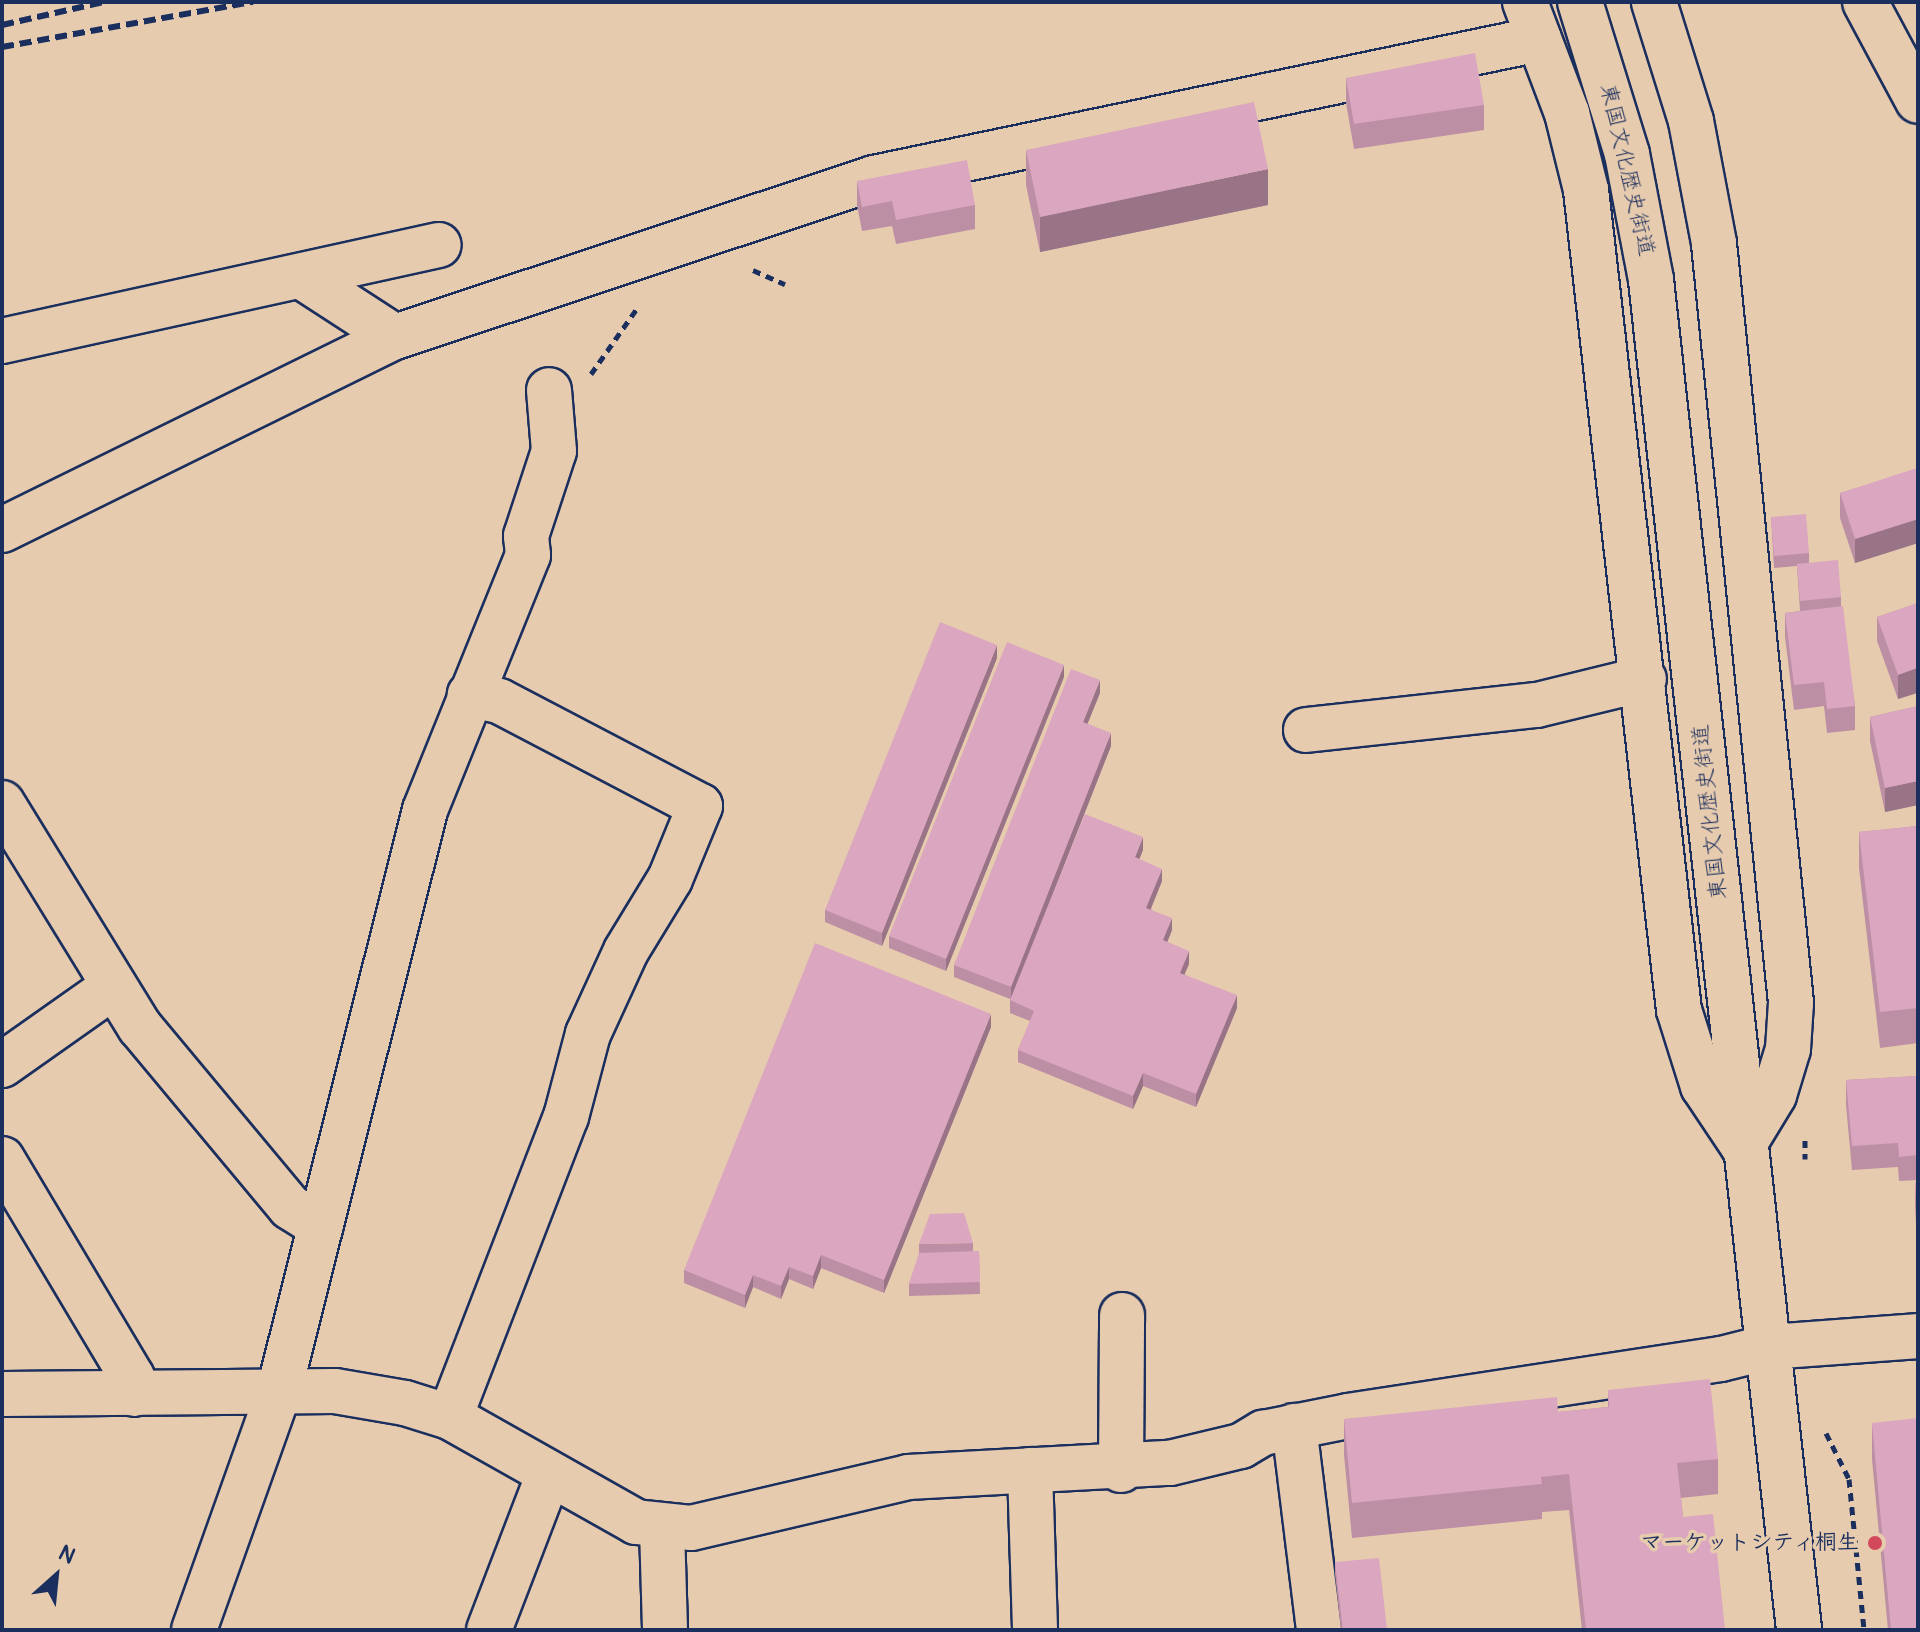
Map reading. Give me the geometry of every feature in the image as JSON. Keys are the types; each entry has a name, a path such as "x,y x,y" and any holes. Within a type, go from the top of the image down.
{"main road":[{"path":"2,530 395,337 874,178 1544,10 1586,190 1644,679 1679,1010 1703,1086 1743,1146 1774,1095 1788,1049 1791,1003 1714,243 1691,121 1654,2"},
{"path":"1865,2 1918,101"},
{"name":"東国文化歴史街道","path":"1544,10 1627,154 1651,280 1743,1146 1769,1347 1799,1630"},
{"path":"2,341 304,278 439,245"},
{"path":"304,278 395,337"},
{"path":"194,1630 279,1391 425,810 528,555 526,536 554,451 552,405"},
{"path":"1306,730 1537,705 1644,679"},
{"path":"450,1417 566,1117 588,1034 626,951 670,879 700,806 499,701 470,695"},
{"path":"2,803 140,1027 290,1207 320,1226"},
{"path":"2,1065 114,986"},
{"path":"2,1159 132,1377 134,1394"},
{"path":"1121,1470 1122,1315"},
{"path":"2,1394 335,1391 450,1417 548,1476 636,1522 662,1528 717,1525 837,1490 908,1477 1030,1470 1121,1470 1241,1446 1294,1426 1721,1359 1769,1347 1918,1336"},
{"path":"1294,1426 1319,1630"},
{"path":"1030,1470 1035,1630"},
{"path":"489,1630 548,1476"},
{"path":"662,1528 665,1630"}],"path":[{"path":"745,266 785,284"},
{"path":"552,405 640,303"},
{"path":"1824,1428 1849,1479 1864,1630"}],"building":[{"path":"1475,53 1484,105 1354,124 1346,78"},
{"path":"1254,102 1268,169 1040,217 1026,150"},
{"path":"967,160 975,205 896,220 892,201 862,207 857,181"},
{"path":"1917,468 1918,519 1855,539 1840,493"},
{"path":"1806,514 1809,553 1774,556 1771,517"},
{"path":"1838,560 1841,597 1800,601 1797,564"},
{"path":"1918,603 1918,670 1898,675 1877,617"},
{"path":"1843,606 1855,706 1827,709 1824,682 1794,685 1785,613"},
{"path":"940,622 997,645 882,933 825,910"},
{"path":"1007,642 1064,665 946,959 889,936"},
{"path":"1071,669 1100,680 1083,722 1111,733 1011,987 954,965"},
{"path":"1918,706 1918,781 1885,788 1870,717"},
{"path":"1085,814 1143,837 1135,857 1162,869 1146,908 1172,918 1163,940 1189,951 1180,973 1237,995 1196,1094 1143,1073 1133,1096 1018,1050 1034,1011 1010,1000"},
{"path":"1918,826 1918,1008 1880,1012 1859,832"},
{"path":"815,943 991,1014 884,1280 821,1255 813,1276 789,1267 781,1286 753,1275 745,1295 684,1270"},
{"path":"1918,1076 1918,1155 1899,1157 1898,1143 1852,1146 1846,1080"},
{"path":"1915,1182 1918,1182 1918,1233"},
{"path":"964,1213 973,1243 919,1244 930,1214"},
{"path":"979,1251 980,1282 909,1284 919,1253"},
{"path":"1710,1379 1718,1459 1677,1463 1683,1517 1713,1514 1725,1630 1586,1630 1569,1474 1541,1477 1542,1484 1352,1503 1344,1419 1557,1397 1558,1412 1609,1407 1608,1390"},
{"path":"1918,1418 1918,1630 1891,1630 1872,1423"},
{"path":"1379,1558 1387,1630 1343,1630 1335,1562"}],"railway":[{"path":"2,25 103,2"},
{"path":"2,47 253,2"}],"place":[{"name":"マーケットシティ桐生","path":"1875,1543"}]}
